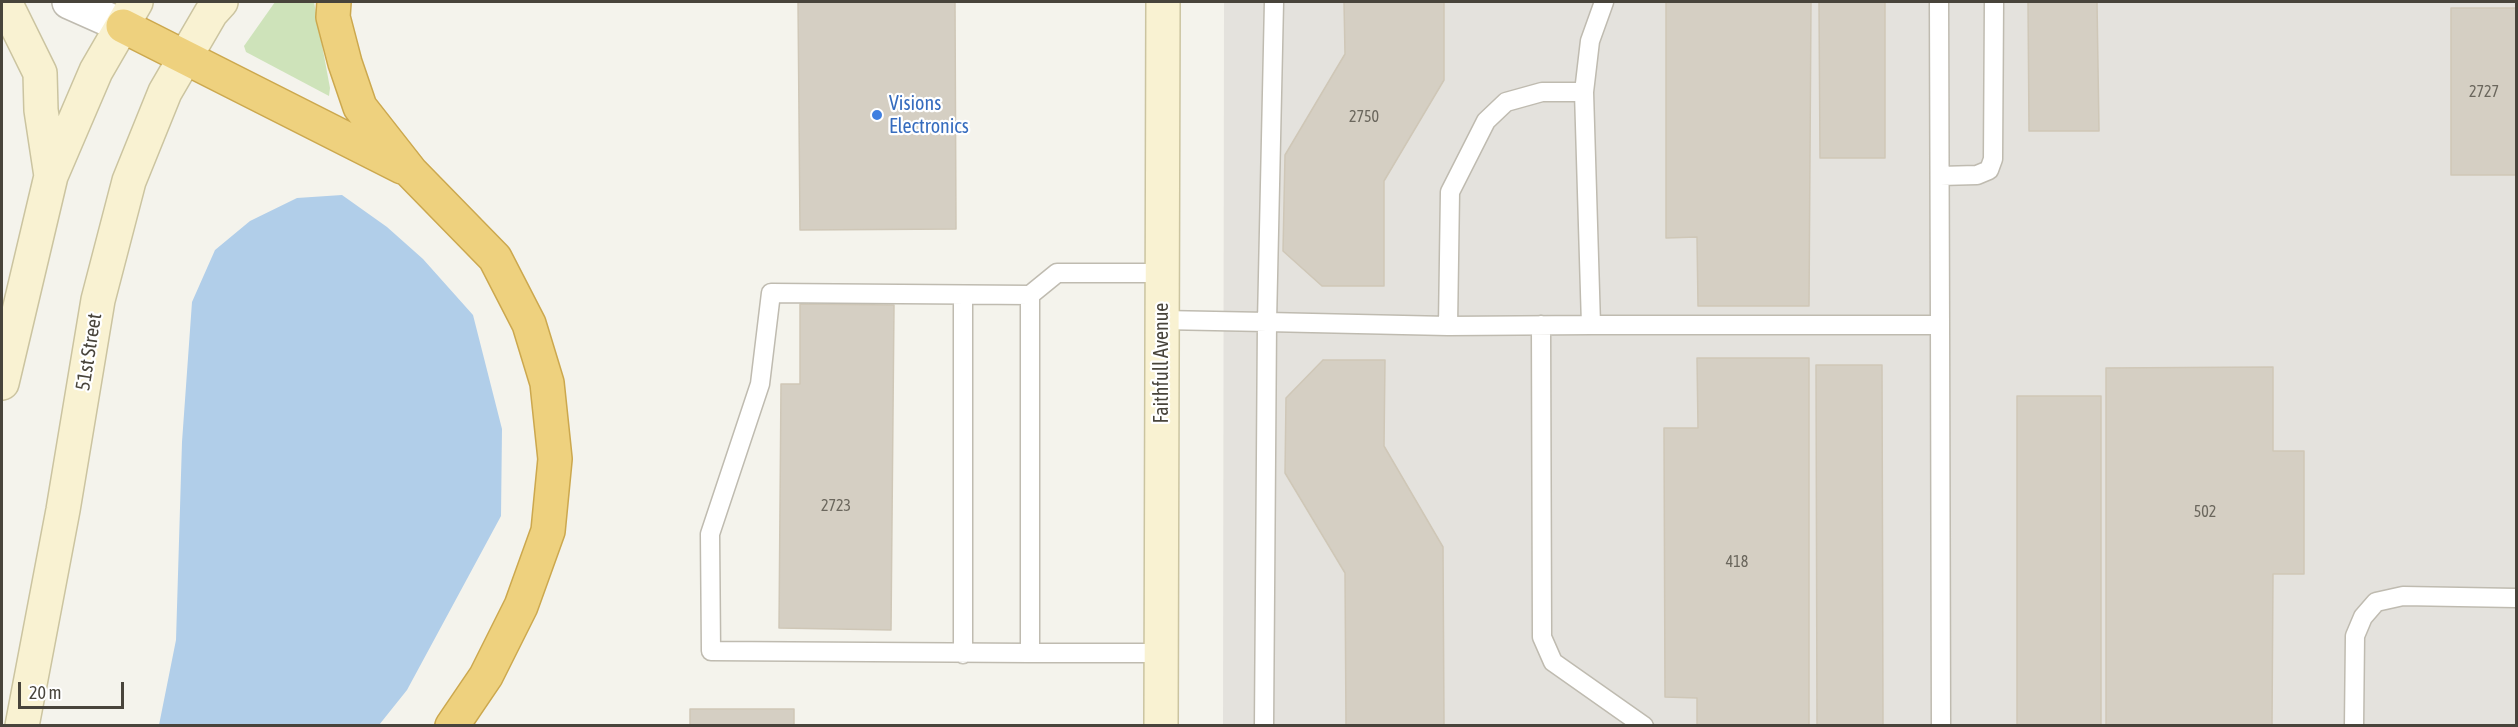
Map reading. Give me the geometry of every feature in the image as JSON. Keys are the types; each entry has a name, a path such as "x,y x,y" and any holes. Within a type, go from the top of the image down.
{"highway":[{"path":"334,2 333,17 360,107 411,172 495,258 530,324 547,383 555,459 548,531 521,606 486,676 452,726"},
{"path":"129,14 185,56 411,172"}],"main road":[{"path":"5,2 40,73 40,110 51,176"},
{"name":"51st Street","path":"22,726 63,510 98,300 129,181 165,92 211,13 221,2"},
{"name":"Faithfull Avenue","path":"1161,726 1163,2"},
{"path":"2,383 51,176 96,71 129,14"}],"street":[{"path":"69,2 129,14"}],"lane":[{"path":"1264,726 1267,322 1274,2"},
{"path":"1591,325 1584,92 1590,41 1604,2"},
{"path":"1939,2 1941,726"},
{"path":"1940,176 1977,175 1989,170 1993,159 1994,2"},
{"path":"1448,326 1450,192 1486,121 1506,102 1542,92 1584,92"},
{"path":"1161,654 711,651 710,534 760,384 771,293 1030,295 1057,273 1162,273"},
{"path":"1030,295 1030,653"},
{"path":"963,296 963,654"},
{"path":"1162,320 1448,326 1941,325"},
{"path":"1540,325 1542,638 1553,662 1644,726"},
{"path":"2354,726 2355,636 2364,617 2376,602 2403,596 2517,598"}],"shaded area":[{"path":"1224,2 2516,2 2516,725 1223,725"}],"green space":[{"path":"275,2 314,2 330,88 329,96 246,52 244,46"}],"water":[{"path":"342,195 387,227 423,259 473,315 502,429 501,516 407,690 379,725 159,725 176,640 182,442 192,302 215,250 250,221 297,198"}],"building":[{"name":"Visions Electronics","path":"798,2 955,2 956,229 800,230"},
{"path":"1344,2 1444,2 1444,80 1384,181 1384,286 1322,286 1283,251 1285,155 1345,54"},
{"path":"1666,2 1811,2 1809,306 1698,306 1697,237 1666,238"},
{"path":"1819,2 1885,2 1885,158 1820,158"},
{"path":"2028,2 2097,2 2099,131 2029,131"},
{"path":"2451,8 2516,8 2516,175 2451,175"},
{"path":"800,304 894,305 891,630 779,628 781,384 800,384"},
{"path":"1697,358 1809,358 1809,726 1697,726 1697,698 1665,697 1664,428 1698,428"},
{"path":"1323,360 1385,360 1384,446 1443,547 1444,726 1346,726 1345,573 1285,473 1286,398"},
{"path":"1816,365 1882,365 1883,726 1817,726"},
{"path":"2273,367 2273,451 2304,451 2304,574 2273,574 2272,726 2106,726 2106,368"},
{"path":"2017,396 2101,396 2101,726 2017,726"},
{"path":"690,709 794,709 794,726 690,726"}],"place":[{"name":"Visions Electronics","path":"877,115"}]}
